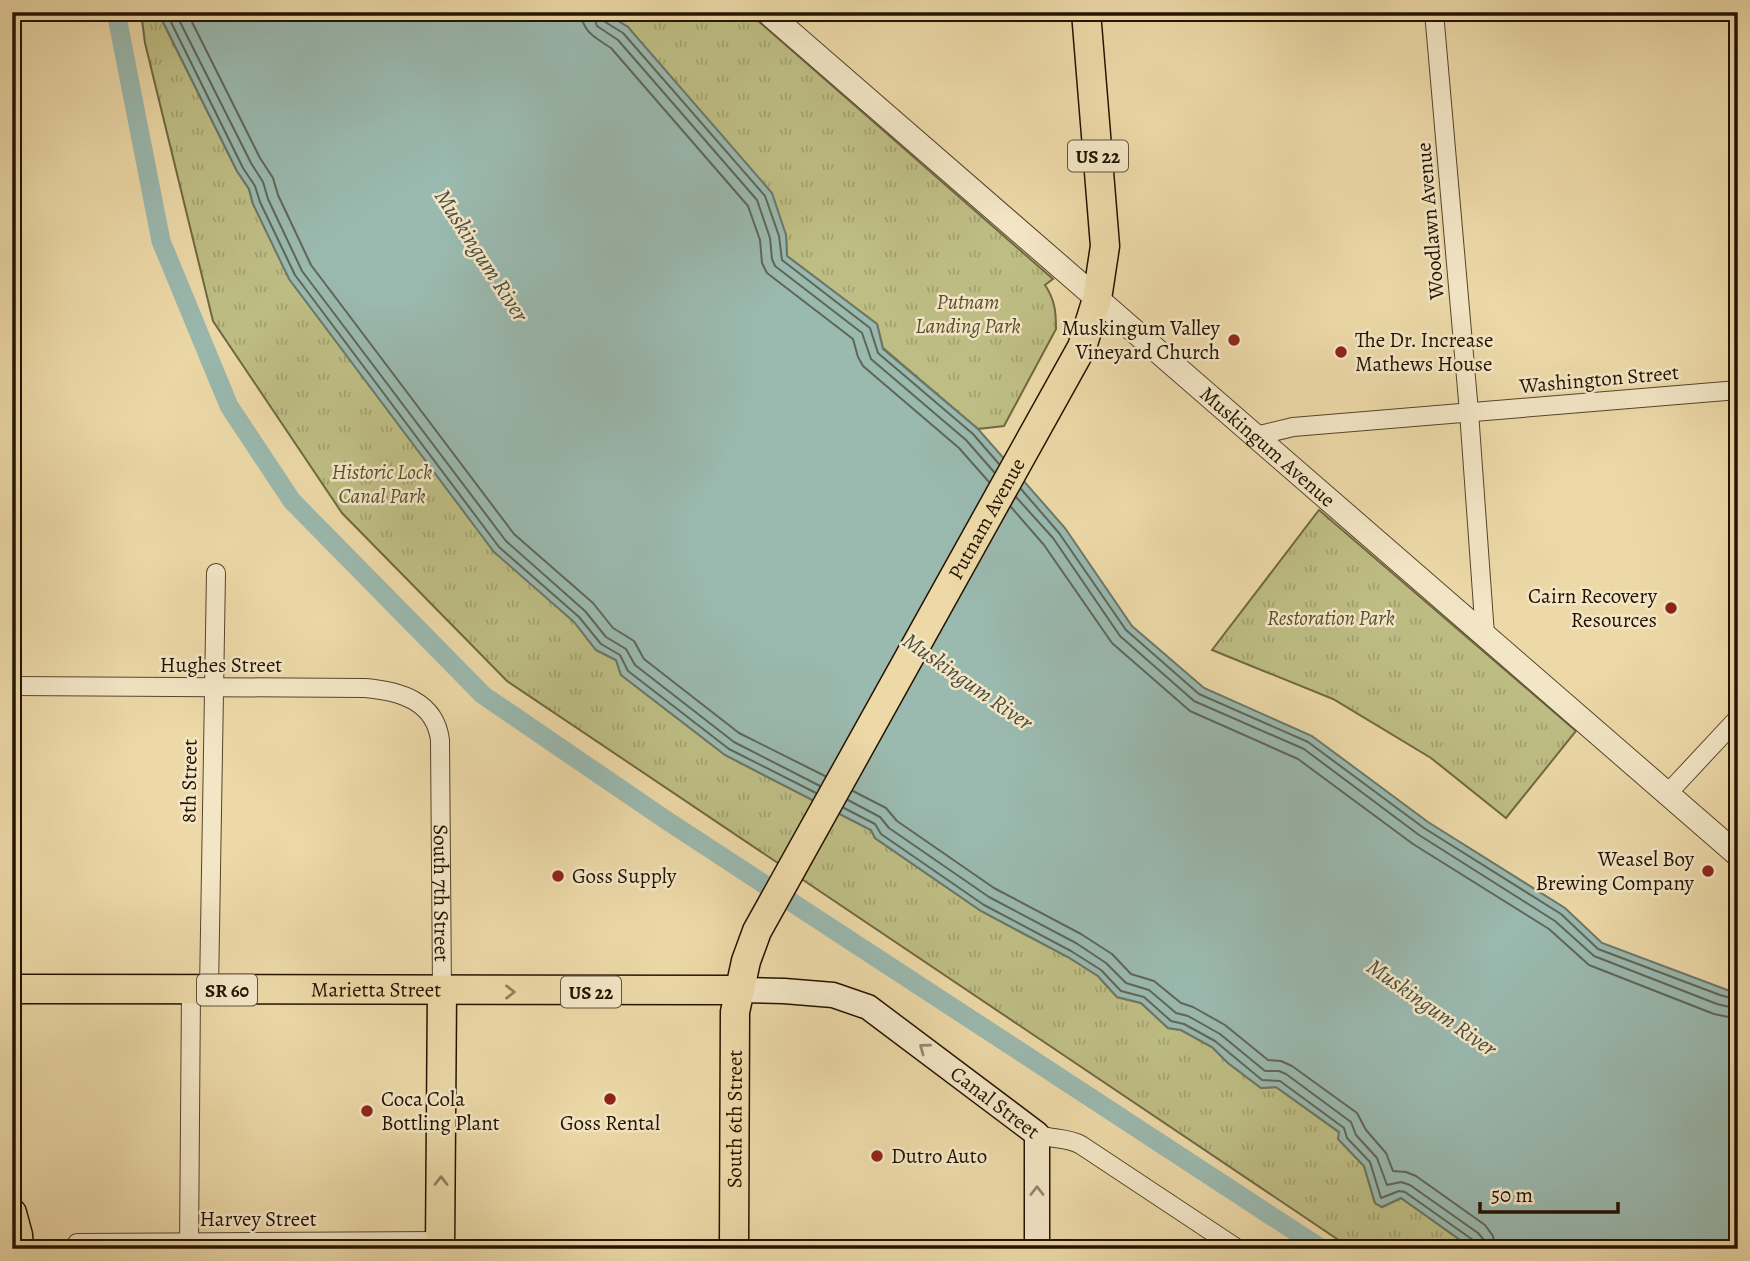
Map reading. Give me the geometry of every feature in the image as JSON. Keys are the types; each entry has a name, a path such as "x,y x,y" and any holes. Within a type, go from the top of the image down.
{"main road":[{"name":"Putnam Avenue","path":"740,990 746,961 757,930 1082,346 1097,299 1105,246 1086,12"},
{"name":"Marietta Street","path":"12,989 740,990"},
{"name":"Canal Street","path":"740,990 833,995 867,1007 1038,1134"},
{"name":"South 6th Street","path":"734,1249 735,1012 740,990"},
{"name":"South 7th Street","path":"440,1245 442,991"},
{"path":"1037,1249 1038,1134"}],"street":[{"name":"Muskingum Avenue","path":"767,12 1738,855"},
{"name":"Woodlawn Avenue","path":"1434,12 1469,412 1485,635"},
{"name":"Washington Street","path":"1256,436 1293,427 1738,390"},
{"name":"8th Street","path":"189,1245 214,687 216,573"},
{"name":"Hughes Street","path":"12,687 380,690 399,693 425,708"},
{"name":"South 7th Street","path":"425,708 436,722 440,740 442,991"},
{"path":"1668,793 1738,718"},
{"name":"Canal Street","path":"1038,1134 1054,1139 1069,1139 1081,1145 1238,1249"},
{"name":"Harvey Street","path":"77,1242 440,1245"}],"green space":[{"name":"Historic Lock Canal Park","path":"141,12 158,12 237,171 249,189 253,204 596,650 616,660 621,675 725,755 871,830 875,838 981,911 1068,957 1098,976 1117,997 1141,1003 1168,1028 1181,1030 1212,1047 1261,1088 1276,1087 1340,1133 1338,1139 1364,1166 1375,1203 1382,1207 1401,1198 1473,1249 1352,1249 507,681 342,513 213,321 145,43"},
{"name":"Putnam Landing Park","path":"603,12 748,12 1053,279 1045,285 1054,306 1056,329 1004,426 978,429 883,348 877,324 787,256 786,235 662,69 628,27"},
{"name":"Restoration Park","path":"1319,510 1576,731 1506,818 1431,758 1333,699 1212,650"}],"water":[{"path":"158,12 603,12 628,27 772,193 786,235 787,256 877,324 883,349 978,429 1065,528 1132,626 1204,688 1312,736 1428,822 1565,908 1602,943 1738,994 1738,1249 1473,1249 1401,1198 1382,1207 1375,1203 1364,1166 1338,1139 1339,1132 1276,1087 1261,1088 1212,1047 1181,1030 1168,1028 1141,1003 1117,997 1098,976 1068,957 981,911 875,838 871,830 725,755 621,675 616,660 596,650 574,622 494,552 289,279 253,204 249,189 237,171"}],"waterway":[{"name":"Muskingum River","path":"116,12 161,241 229,406 292,501 483,695 666,820 1322,1249"}],"place":[{"name":"Muskingum Valley Vineyard Church","path":"1234,340"},
{"name":"The Dr. Increase Mathews House","path":"1341,352"},
{"name":"Cairn Recovery Resources","path":"1671,608"},
{"name":"Weasel Boy Brewing Company","path":"1708,871"},
{"name":"Goss Supply","path":"558,876"},
{"name":"Goss Rental","path":"610,1099"},
{"name":"Coca Cola Bottling Plant","path":"367,1111"},
{"name":"Dutro Auto","path":"877,1156"}]}
